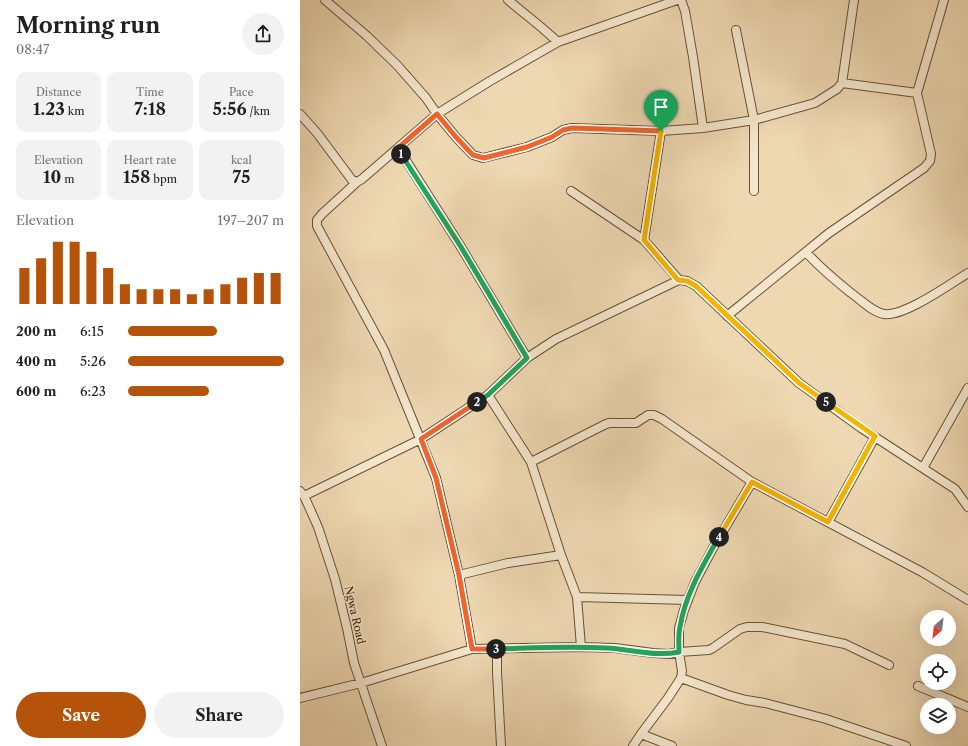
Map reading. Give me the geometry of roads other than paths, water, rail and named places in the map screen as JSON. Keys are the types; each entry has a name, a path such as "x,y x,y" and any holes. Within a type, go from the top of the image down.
{"street":[{"path":"325,0 368,36 397,66 426,98 455,136 473,155 484,158 527,147 552,137 563,130 572,128 661,131 703,128 754,120 815,103 837,89 842,83 854,0"},
{"path":"508,0 558,42"},
{"path":"472,649 459,575 436,478 384,350 317,226 318,220 322,214 357,182 437,114 490,81 558,42 677,0"},
{"path":"681,0 685,11 689,34 703,128"},
{"path":"727,316 829,233 924,168 930,161 931,154 917,93 944,0"},
{"path":"736,30 754,120 754,191"},
{"path":"842,83 917,93"},
{"path":"300,114 352,180 357,182"},
{"path":"644,240 661,131"},
{"path":"398,148 461,247 527,358"},
{"path":"571,191 644,240 678,280"},
{"path":"806,252 815,263 873,310 884,314 895,314 916,305 968,273"},
{"path":"302,493 421,439 488,395 527,358 556,339 678,280 687,281 696,286 799,383 861,428 955,489 968,507"},
{"path":"923,468 968,388"},
{"path":"488,395 530,462 577,597 581,646"},
{"path":"530,462 609,423 636,423 648,416 654,415 662,419 752,482 922,572 968,600"},
{"path":"828,522 875,436"},
{"path":"634,746 681,678 682,671 679,652 679,628 694,582 752,482"},
{"name":"Ngwa Road","path":"302,493 318,527 335,579 354,663 382,746"},
{"path":"459,575 508,564 562,555"},
{"path":"577,597 688,600"},
{"path":"300,698 361,683 472,649 581,646 669,654 710,650 740,629 747,627 762,627 845,644 889,665"},
{"path":"497,649 501,746"},
{"path":"681,678 728,695 826,719 906,746"},
{"path":"918,686 968,707"},
{"path":"641,734 672,746"}]}
